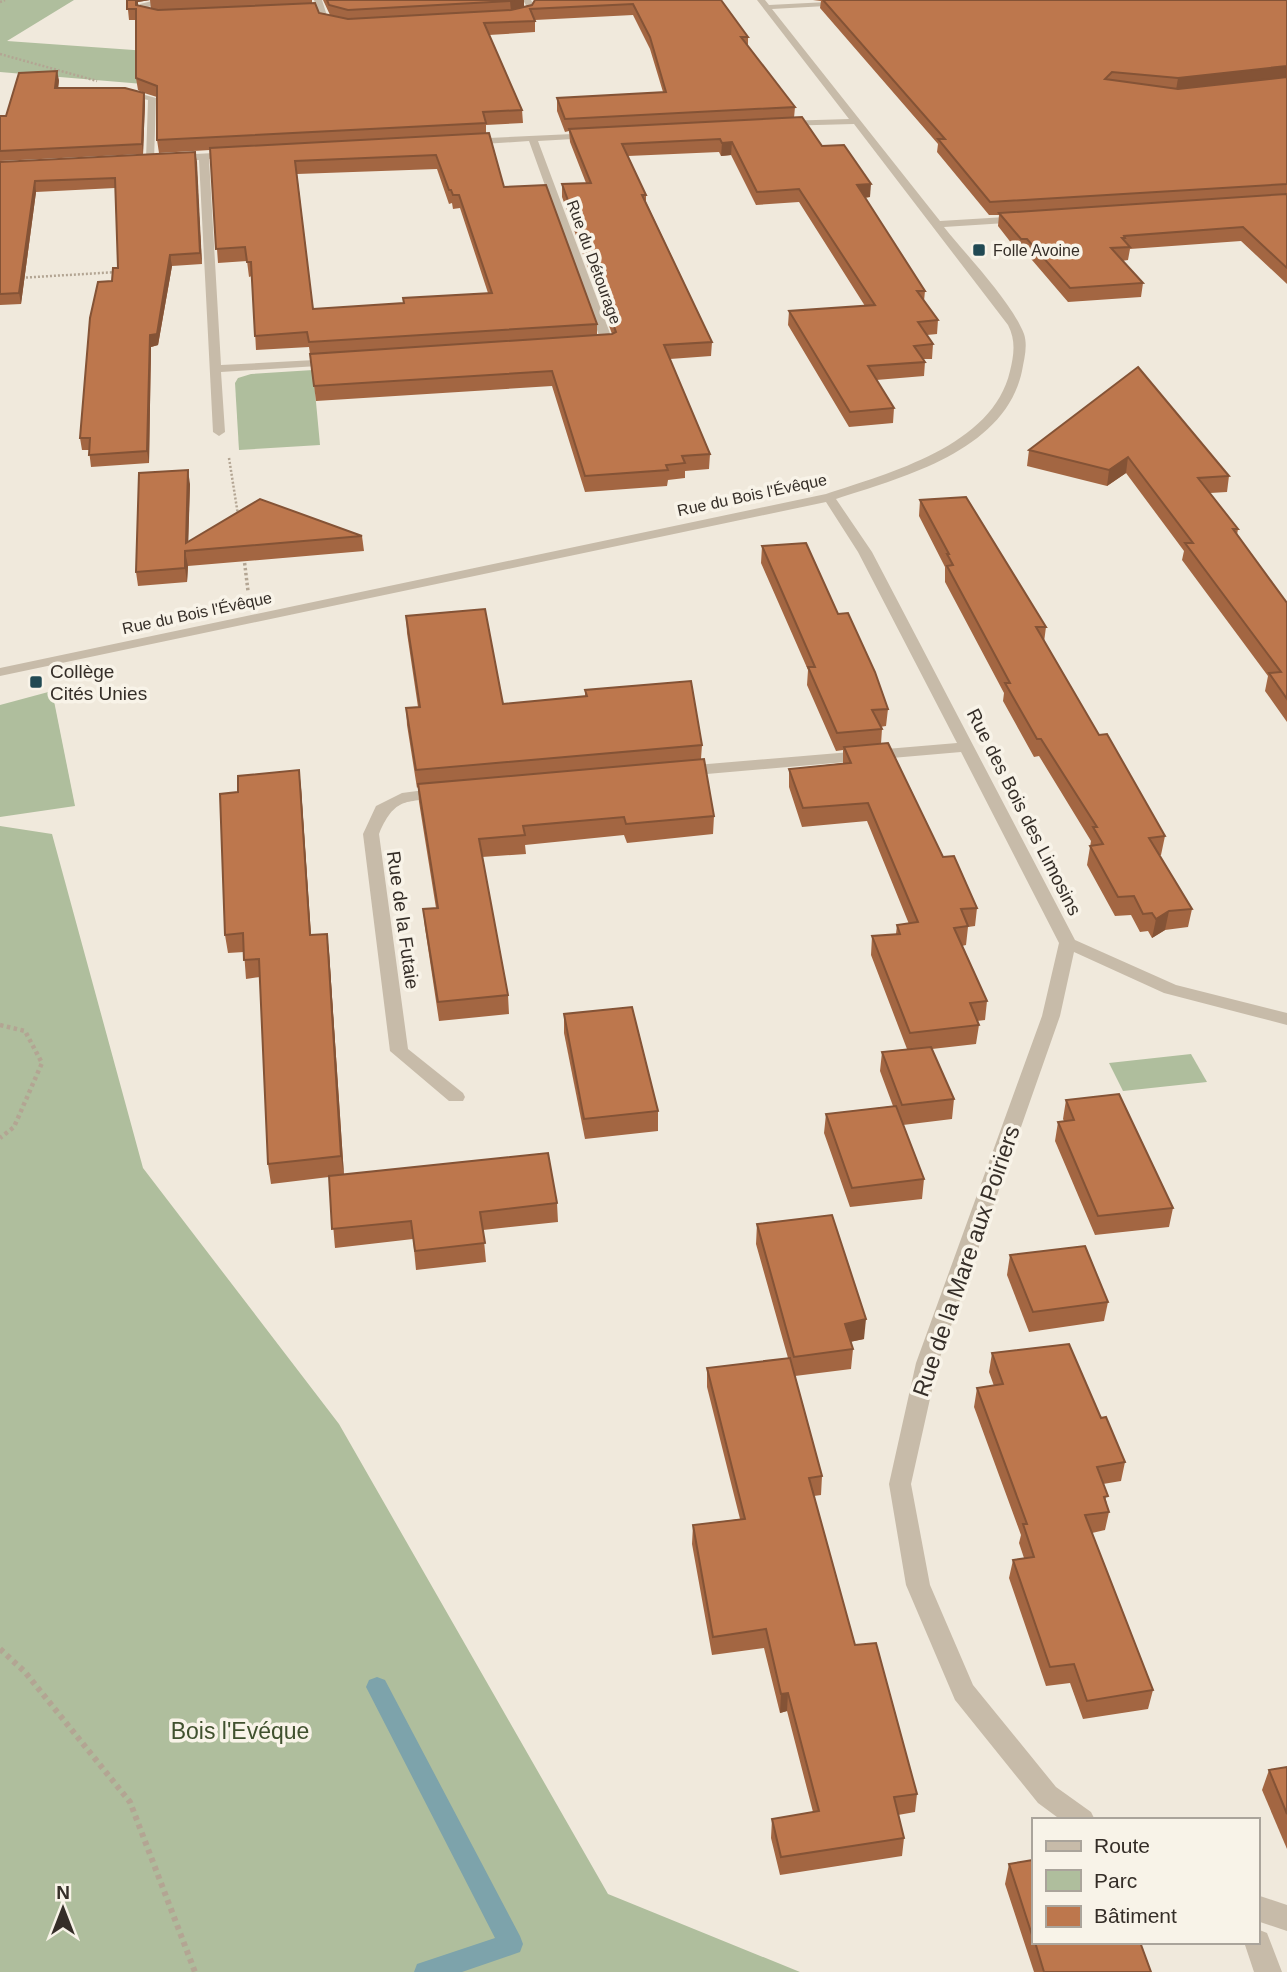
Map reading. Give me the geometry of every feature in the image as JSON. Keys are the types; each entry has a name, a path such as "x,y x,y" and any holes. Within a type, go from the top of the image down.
{"street":[{"path":"174,16 146,16 144,6 157,2 198,0"},
{"path":"318,0 324,20 349,26"},
{"path":"505,17 529,12 531,7 527,0"},
{"path":"764,4 857,2"},
{"name":"Rue du Bois l'Évêque","path":"0,672 829,497 907,471 964,442 1001,410 1018,374 1020,341 1009,316 764,4"},
{"path":"307,10 320,10"},
{"path":"119,91 152,98 151,159"},
{"path":"767,125 857,121"},
{"path":"463,142 601,134"},
{"name":"Rue du Détourage","path":"532,138 608,344 581,346"},
{"path":"137,160 245,154"},
{"path":"205,156 219,432"},
{"path":"938,224 1041,218"},
{"path":"215,369 351,360"},
{"name":"Rue des Bois des Limosins","path":"829,497 865,552 1068,943 1170,989 1287,1020"},
{"path":"667,772 967,747"},
{"name":"Rue de la Futaie","path":"456,1097 399,1051 371,834 382,809 408,796 462,791"},
{"name":"Rue de la Mare aux Poiriers","path":"1068,943 1051,1016 927,1363 900,1484 918,1585 964,1692 1047,1795 1079,1818"},
{"path":"1259,1909 1287,1917"},
{"path":"1257,1944 1268,1972"}],"path":[{"path":"0,2 5,0"},
{"path":"0,54 92,78 119,91"},
{"path":"14,278 124,271"},
{"path":"219,432 227,445 240,529"},
{"path":"244,555 251,620"},
{"path":"0,1025 25,1031 42,1063 14,1127 0,1138"},
{"path":"0,1649 25,1672 130,1802 195,1972"}],"green space":[{"path":"0,0 74,0 7,41 218,56 167,86 0,72"},
{"path":"313,370 320,445 239,450 235,383 238,378 251,374"},
{"path":"52,691 75,806 0,817 0,705"},
{"name":"Bois l'Evéque","path":"0,826 52,834 143,1168 339,1424 608,1894 800,1972 0,1972"},
{"path":"1191,1054 1207,1082 1123,1091 1109,1063"}],"building":[{"path":"127,0 136,0 136,5 158,10 315,3 319,13 348,19 511,10 532,5 535,0 721,0 748,37 741,37 795,107 565,119 557,98 666,92 650,37 633,4 530,9 535,21 484,23 522,110 483,112 486,123 157,140 157,86 136,78 136,9 127,9"},
{"path":"327,0 514,0 348,10 329,5"},
{"path":"823,0 1287,0 1287,66 1178,78 1112,72 1105,79 1178,89 1287,77 1287,184 990,202 938,139 945,139"},
{"path":"57,71 55,88 125,88 144,93 142,144 0,151 0,116 6,116 19,73"},
{"path":"802,117 822,146 844,145 871,184 857,185 925,291 917,291 938,320 918,322 933,344 914,346 925,362 868,366 894,408 850,412 789,311 875,305 799,189 757,192 732,142 722,143 720,139 622,144 646,195 642,195 712,342 664,345 710,454 682,456 685,463 666,465 668,470 585,476 552,371 314,386 310,354 616,332 562,184 591,183 569,129"},
{"path":"489,133 504,187 546,185 597,324 309,342 307,332 255,336 251,262 247,262 245,247 216,249 210,148","holes":["436,155 453,195 459,195 492,293 403,298 404,303 313,309 295,161"]},
{"path":"195,152 200,253 170,255 157,334 150,335 147,451 89,455 90,438 80,438 90,318 98,282 112,281 113,268 118,268 115,178 35,181 19,293 0,294 0,162"},
{"path":"1287,194 1287,268 1243,227 1124,236 1125,238 1122,238 1130,247 1111,248 1143,283 1070,288 1027,239 1021,239 999,213"},
{"path":"1138,367 1229,476 1198,478 1238,529 1233,529 1287,603 1287,699 1269,673 1281,672 1185,543 1193,543 1128,457 1109,470 1029,450"},
{"path":"188,470 186,543 260,499 362,536 185,551 185,568 136,572 139,473"},
{"path":"966,497 1046,627 1036,627 1099,735 1107,734 1165,836 1149,838 1192,909 1169,911 1156,919 1152,913 1143,914 1134,896 1118,897 1090,846 1103,844 1093,827 1097,827 1041,739 1037,739 1005,683 1010,683 947,566 953,565 949,554 920,500"},
{"path":"806,543 838,614 848,613 875,672 888,709 872,710 882,729 837,733 808,667 815,667 762,546"},
{"path":"485,609 503,704 587,696 585,690 691,681 702,745 416,770 406,708 420,707 406,616"},
{"path":"888,743 943,857 954,856 977,908 961,909 968,926 954,928 987,1001 970,1003 979,1025 910,1033 872,936 900,934 897,925 918,922 868,803 803,808 789,769 851,763 844,747"},
{"path":"704,759 714,816 626,824 624,817 523,826 525,835 479,839 508,995 438,1002 423,909 438,908 418,784"},
{"path":"299,770 310,935 327,934 341,1156 268,1164 259,959 244,960 243,933 225,935 220,794 238,792 238,776"},
{"path":"632,1007 658,1111 584,1119 564,1014"},
{"path":"931,1047 954,1099 902,1105 882,1052"},
{"path":"1119,1094 1173,1208 1098,1216 1058,1122 1074,1120 1066,1100"},
{"path":"896,1106 924,1179 852,1188 826,1114"},
{"path":"548,1153 557,1203 480,1212 485,1243 415,1251 411,1221 332,1229 329,1176"},
{"path":"832,1215 866,1319 845,1324 853,1349 794,1357 757,1224"},
{"path":"1085,1246 1108,1302 1033,1312 1010,1255"},
{"path":"1069,1344 1101,1418 1106,1417 1125,1462 1097,1467 1108,1496 1104,1497 1109,1512 1085,1515 1153,1690 1087,1701 1074,1664 1050,1667 1013,1560 1034,1557 1023,1524 1027,1524 977,1388 1003,1384 992,1353"},
{"path":"790,1358 822,1476 809,1478 855,1645 876,1643 917,1794 894,1797 904,1838 781,1857 772,1819 819,1811 788,1693 781,1694 766,1629 713,1637 693,1525 745,1519 707,1368"},
{"path":"1287,1767 1287,1814 1269,1770"},
{"path":"1032,1860 1032,1935 1009,1864"},
{"path":"1036,1944 1141,1944 1151,1972 1044,1972"}],"waterway":[{"path":"377,1687 511,1944 426,1972"}],"place":[{"name":"Folle Avoine","path":"979,250"},
{"name":"Collège Cités Unies","path":"36,682"}]}
